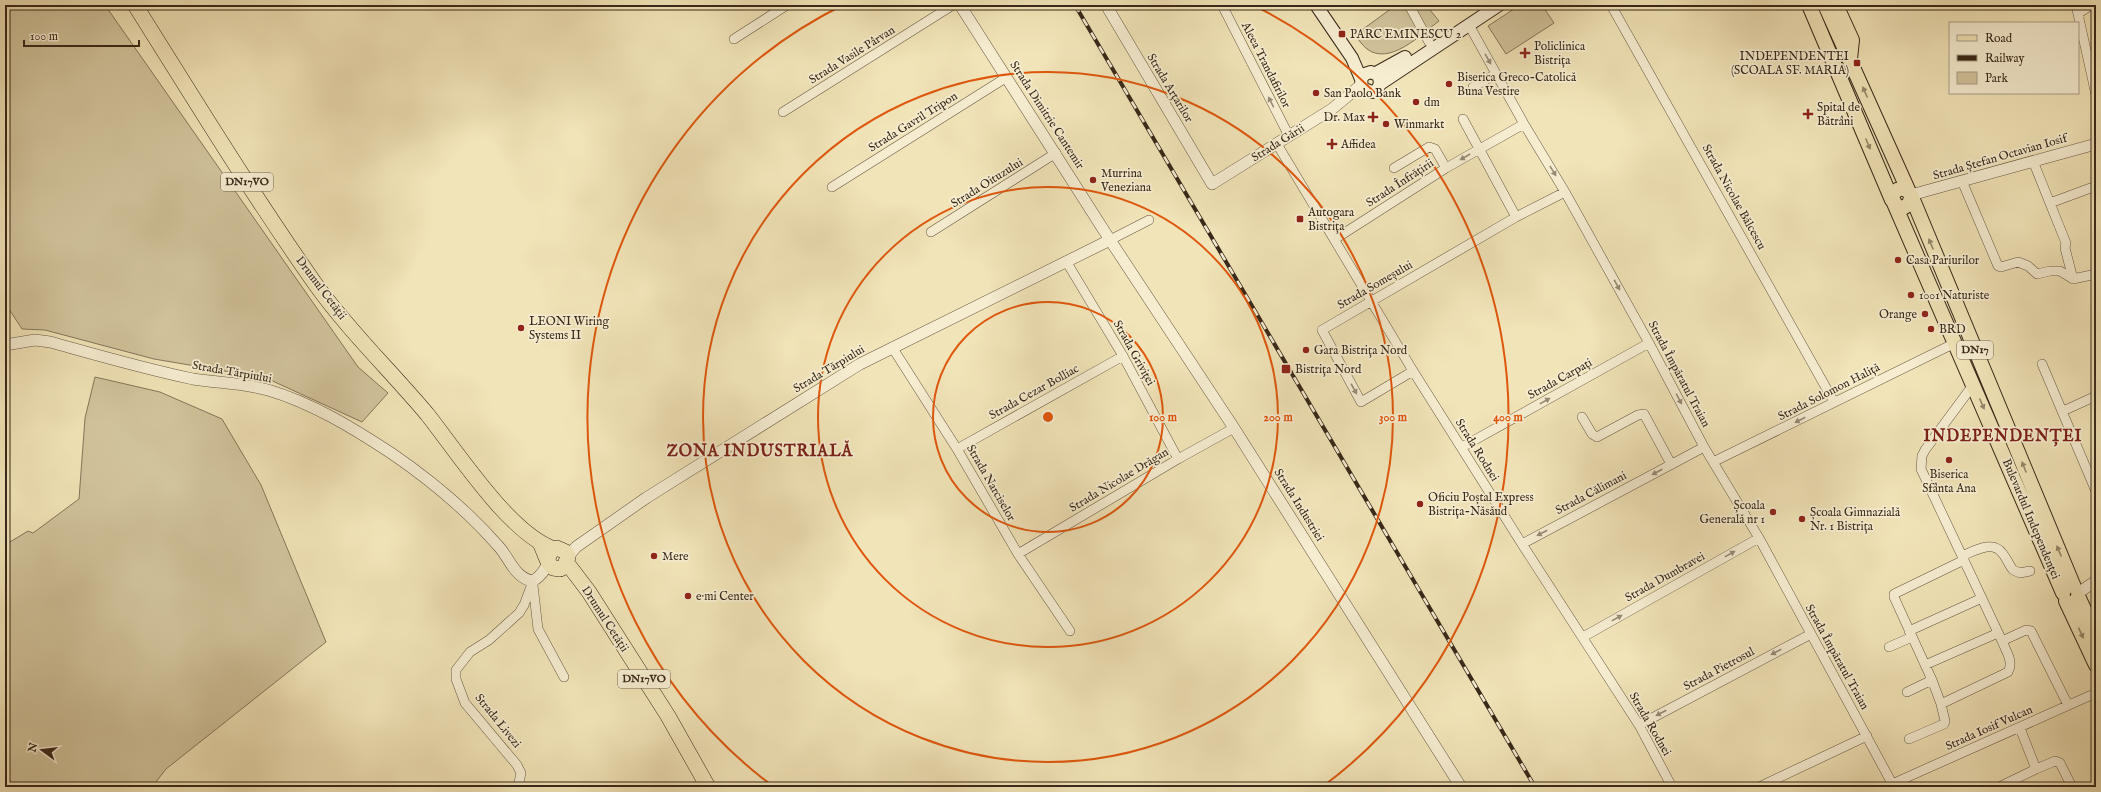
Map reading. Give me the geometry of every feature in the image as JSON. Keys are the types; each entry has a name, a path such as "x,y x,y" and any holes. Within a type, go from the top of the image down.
{"highway":[{"name":"Drumul Cetății","path":"135,5 231,158 317,286 370,352 426,413 496,502 555,563 590,592 651,690 708,787"}],"main road":[{"path":"1316,5 1369,81"},
{"name":"Strada Gării","path":"1369,81 1485,5"},
{"name":"Strada Gării","path":"1369,81 1469,25 1499,5"},
{"name":"Bulevardul Independenței","path":"1809,5 1973,385 2073,593 2096,636"},
{"name":"Bulevardul Independenței","path":"1825,5 1911,195 2073,593 2096,665"},
{"path":"1836,5 1852,40 1850,59"},
{"path":"1893,202 1900,207 1906,206 1911,195"}],"street":[{"path":"734,39 787,5"},
{"name":"Strada Vasile Pârvan","path":"783,112 953,5"},
{"name":"Strada Dimitrie Cantemir","path":"960,5 1056,153 1110,240"},
{"name":"Strada Arțarilor","path":"1106,5 1212,184"},
{"name":"Aleea Trandafirilor","path":"1222,5 1289,136"},
{"path":"1409,5 1429,42"},
{"name":"Strada Nicolae Bălcescu","path":"1611,5 1834,402"},
{"path":"2091,5 2077,9 2096,95"},
{"name":"Strada Împăratul Traian","path":"1469,25 1524,124 1565,192 1649,343 1704,447 1759,538 1893,786"},
{"path":"1473,87 1496,74"},
{"name":"Strada Gavril Tripon","path":"832,187 1006,77"},
{"name":"Strada Gării","path":"1212,184 1343,101 1369,81"},
{"path":"1463,119 1516,218"},
{"name":"Strada Înfrățirii","path":"1335,240 1446,168 1524,124"},
{"name":"Strada Rodnei","path":"1277,144 1413,371 1522,544 1639,725 1672,787"},
{"name":"Strada Ștefan Octavian Iosif","path":"1911,195 2096,144"},
{"path":"1394,168 1429,147 1435,149 1446,168"},
{"name":"Strada Oituzului","path":"931,232 1056,153"},
{"path":"2033,161 2066,243 2065,248 2073,279"},
{"path":"1962,181 1998,266 2001,267 2018,262 2028,266 2037,274 2050,271 2060,271 2073,279 2096,274"},
{"path":"2050,203 2096,186"},
{"name":"Strada Someșului","path":"1413,371 1361,402 1322,330 1516,218 1565,192"},
{"path":"1110,240 1148,220"},
{"name":"Strada Tărpiului","path":"5,345 35,340 50,342 154,371 210,382 268,390 312,407 360,432 427,477 501,549 521,577 526,581 555,563 646,498 860,364 1110,240"},
{"name":"Strada Industriei","path":"1110,240 1234,428 1461,787"},
{"name":"Strada Griviței","path":"1066,261 1123,356 1178,459"},
{"name":"Strada Carpați","path":"1462,447 1649,343"},
{"name":"Strada Solomon Haliță","path":"1713,462 1955,343"},
{"name":"Strada Narciselor","path":"892,347 956,449 1018,554 1070,631"},
{"name":"Strada Cezar Bolliac","path":"956,449 1123,356"},
{"path":"2042,364 2064,411 2095,489"},
{"path":"1941,704 2008,672 2011,663 1924,476 1920,463 1925,450 1973,385"},
{"path":"2064,411 2096,396"},
{"path":"1582,417 1592,434 1597,437 1638,415 1644,414 1671,464"},
{"name":"Strada Nicolae Drăgan","path":"1018,554 1178,459 1234,428"},
{"name":"Strada Călimani","path":"1522,544 1704,447"},
{"name":"Strada Dumbravei","path":"1583,637 1759,538"},
{"path":"1909,739 1944,724 1946,718 1932,680 1894,597 1895,592 1980,548 1996,548 2002,552 2013,570 2020,572 2030,571"},
{"path":"555,563 538,629 564,677"},
{"name":"Strada Livezi","path":"518,787 521,773 517,765 465,703 456,679 456,670 470,652 489,640 519,613 555,563"},
{"path":"2073,593 2093,582"},
{"path":"1889,647 1910,634 1982,598"},
{"path":"1925,665 2000,637 2026,630 2031,631 2068,706"},
{"name":"Strada Pietrosul","path":"1639,725 1811,634"},
{"path":"1907,692 1932,680"},
{"name":"Strada Iosif Vulcan","path":"1893,786 2096,693"},
{"path":"2020,728 2036,769"},
{"path":"1759,787 1867,736"},
{"path":"1999,787 2055,761 2060,763 2072,787"}],"green space":[{"path":"5,5 105,5 358,367 388,393 362,422 266,378 154,359 45,330 22,329 5,303"},
{"path":"1396,5 1426,5 1439,21 1404,47 1395,51 1385,54 1376,53 1367,49 1355,35"},
{"path":"1520,5 1542,5 1554,23 1506,54 1488,26"},
{"path":"95,377 160,392 222,419 261,485 326,642 166,769 152,787 5,787 5,545 28,531 33,533 79,499 85,418"}],"railway":[{"path":"1075,5 1535,787"}],"place":[{"name":"PARC EMINESCU 2","path":"1342,34"},
{"name":"Policlinica Bistrița","path":"1525,53"},
{"name":"INDEPENDENTEI (SCOALA SF. MARIA)","path":"1857,63"},
{"name":"Biserica Greco-Catolică Buna Vestire","path":"1449,84"},
{"name":"San Paolo Bank","path":"1316,93"},
{"name":"dm","path":"1416,102"},
{"name":"Spital de Bătrâni","path":"1808,114"},
{"name":"Dr. Max","path":"1373,117"},
{"name":"Winmarkt","path":"1386,124"},
{"name":"Affidea","path":"1332,144"},
{"name":"Murrina Veneziana","path":"1093,180"},
{"name":"Autogara Bistrița","path":"1300,219"},
{"name":"Casa Pariurilor","path":"1898,260"},
{"name":"1001 Naturiste","path":"1911,295"},
{"name":"Orange","path":"1925,314"},
{"name":"LEONI Wiring Systems II","path":"521,328"},
{"name":"BRD","path":"1931,329"},
{"name":"Gara Bistrița Nord","path":"1306,350"},
{"name":"Bistrița Nord","path":"1286,369"},
{"name":"Biserica Sfânta Ana","path":"1949,460"},
{"name":"Oficiu Poștal Express Bistrița-Năsăud","path":"1420,504"},
{"name":"Școala Generală nr 1","path":"1773,512"},
{"name":"Școala Gimnazială Nr. 1 Bistrița","path":"1802,519"},
{"name":"Mere","path":"654,556"},
{"name":"e·mi Center","path":"688,596"}],"district":[{"name":"INDEPENDENȚEI","path":"2003,437"},
{"name":"ZONA INDUSTRIALĂ","path":"760,452"}]}
